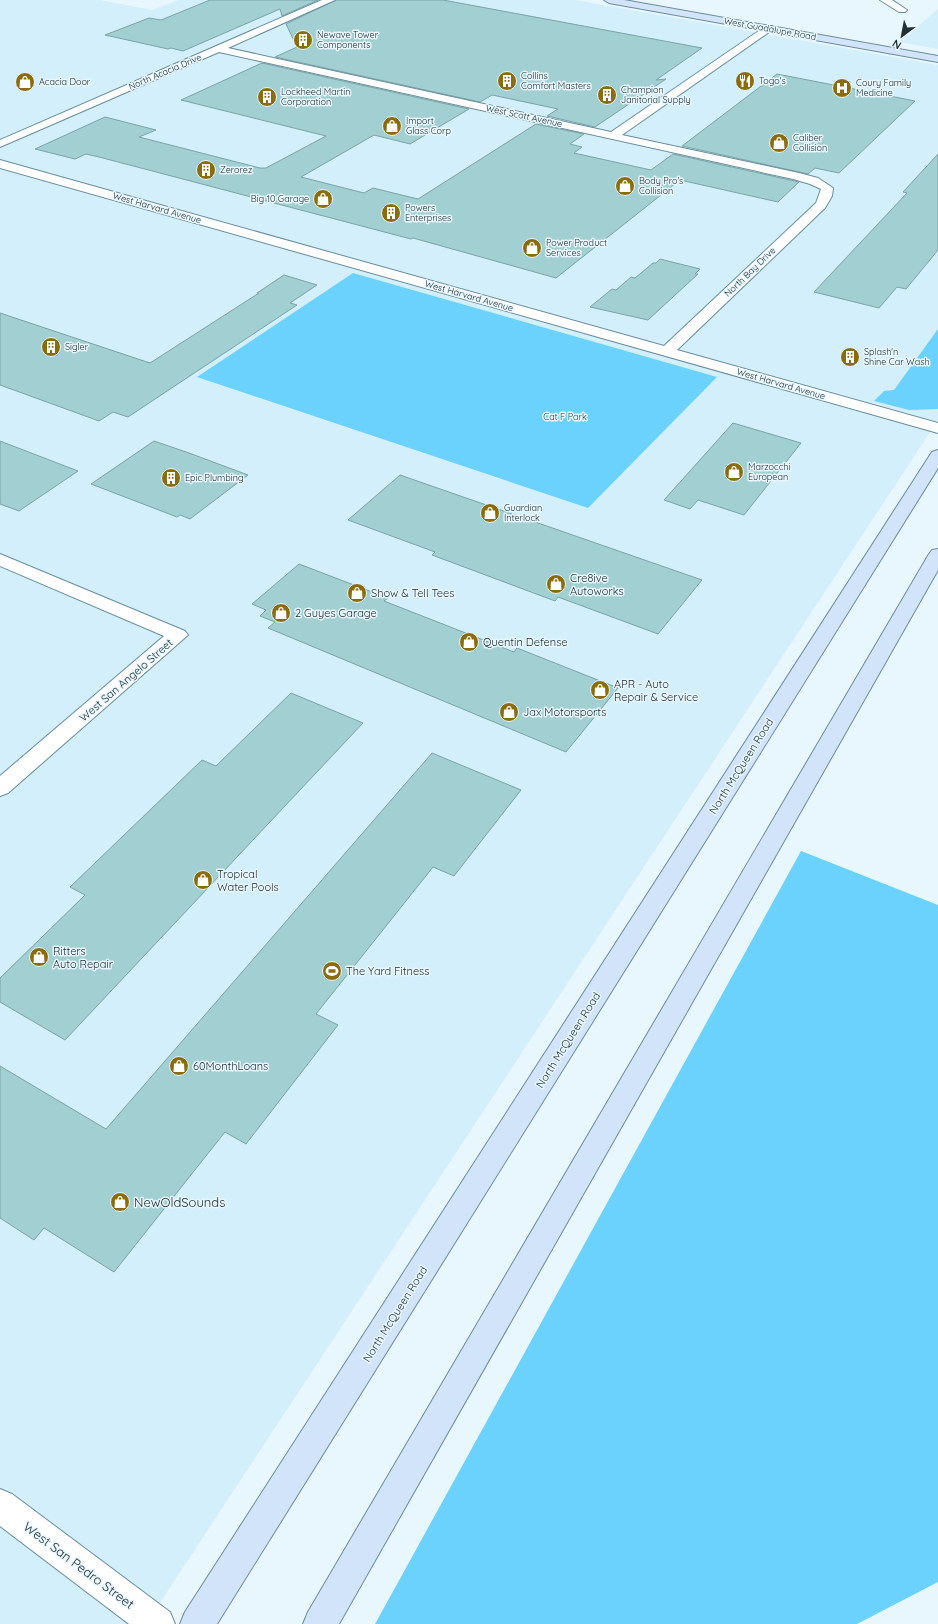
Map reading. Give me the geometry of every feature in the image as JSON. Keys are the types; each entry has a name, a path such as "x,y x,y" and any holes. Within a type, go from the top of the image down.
{"main road":[{"name":"West Guadalupe Road","path":"609,0 936,58"},
{"name":"North McQueen Road","path":"197,1624 938,455"},
{"path":"320,1624 938,554"}],"street":[{"name":"North Acacia Drive","path":"0,144 330,0"},
{"path":"885,0 902,10"},
{"path":"613,136 769,28"},
{"name":"West Scott Avenue","path":"219,49 795,176 827,188"},
{"name":"West Harvard Avenue","path":"0,164 938,428"},
{"name":"North Bay Drive","path":"666,352 821,205 826,196 827,188"},
{"name":"West San Angelo Street","path":"0,559 178,635 0,788"},
{"name":"West San Pedro Street","path":"0,1506 158,1624"}],"shaded area":[{"path":"0,0 100,0 152,10 179,0 575,0 938,65 938,420 146,1624 0,1624"},
{"path":"938,9 938,49 899,42"}],"green space":[{"name":"Cat F Park","path":"353,273 717,377 588,508 197,377"},
{"path":"938,329 938,409 909,410 874,401 884,391 894,390"},
{"path":"801,851 938,905 938,1582 857,1624 375,1624"}],"building":[{"path":"210,0 318,0 282,16 280,9 183,51 105,35 149,18 161,20"},
{"path":"336,0 443,0 702,48 656,80 666,79 595,127 547,116 558,109 492,95 480,102 275,57 297,47 286,24"},
{"path":"262,63 469,109 410,144 374,135 301,177 364,193 373,188 418,199 536,124 584,134 570,144 582,147 574,153 651,170 673,154 799,182 778,202 680,180 556,278 413,238 411,239 99,157 86,154 75,159 35,149 105,117 156,130 139,137 260,168 266,168 326,136 181,100"},
{"path":"777,74 915,101 839,173 815,168 808,174 682,146"},
{"path":"938,154 938,250 906,289 897,287 879,308 814,292 907,193 903,192"},
{"path":"660,259 700,269 695,274 698,274 648,320 590,307 612,289 616,290 631,277 635,278"},
{"name":"Sigler","path":"284,275 317,285 290,303 297,305 128,417 113,412 99,421 0,385 0,313 150,363 259,293 257,293"},
{"name":"Marzocchi European","path":"733,423 801,443 744,515 698,500 690,509 664,500"},
{"path":"0,441 78,471 19,511 0,504"},
{"name":"Epic Plumbing","path":"154,441 248,475 190,519 180,515 177,517 91,484"},
{"path":"400,475 702,580 658,634 558,597 555,601 432,555 435,552 348,520"},
{"path":"299,564 388,598 384,601 514,652 517,648 618,688 566,752 268,628 275,622 260,616 266,610 252,604"},
{"path":"291,693 363,723 65,1040 0,1002 0,978 85,895 70,887 202,760 216,766"},
{"path":"432,753 521,790 454,876 433,867 316,1014 338,1025 246,1144 225,1132 114,1272 44,1228 34,1240 0,1218 0,1066 106,1129"}],"place":[{"name":"Newave Tower Components","path":"303,40"},
{"name":"Collins Comfort Masters","path":"507,81"},
{"name":"Togo's","path":"745,81"},
{"name":"Acacia Door","path":"25,82"},
{"name":"Coury Family Medicine","path":"842,88"},
{"name":"Champion Janitorial Supply","path":"607,95"},
{"name":"Lockheed Martin Corporation","path":"267,97"},
{"name":"Import Glass Corp","path":"392,126"},
{"name":"Caliber Collision","path":"779,143"},
{"name":"Zerorez","path":"206,170"},
{"name":"Body Pro's Collision","path":"625,186"},
{"name":"Big 10 Garage","path":"323,199"},
{"name":"Powers Enterprises","path":"391,213"},
{"name":"Power Product Services","path":"532,248"},
{"name":"Sigler","path":"51,347"},
{"name":"Splash'n Shine Car Wash","path":"850,357"},
{"name":"Marzocchi European","path":"734,472"},
{"name":"Epic Plumbing","path":"171,478"},
{"name":"Guardian Interlock","path":"490,513"},
{"name":"Cre8ive Autoworks","path":"556,584"},
{"name":"Show & Tell Tees","path":"357,593"},
{"name":"2 Guyes Garage","path":"281,613"},
{"name":"Quentin Defense","path":"469,642"},
{"name":"APR - Auto Repair & Service","path":"600,690"},
{"name":"Jax Motorsports","path":"509,712"},
{"name":"Tropical Water Pools","path":"203,880"},
{"name":"Ritters Auto Repair","path":"39,957"},
{"name":"The Yard Fitness","path":"332,971"},
{"name":"60MonthLoans","path":"179,1066"},
{"name":"NewOldSounds","path":"120,1202"}]}
